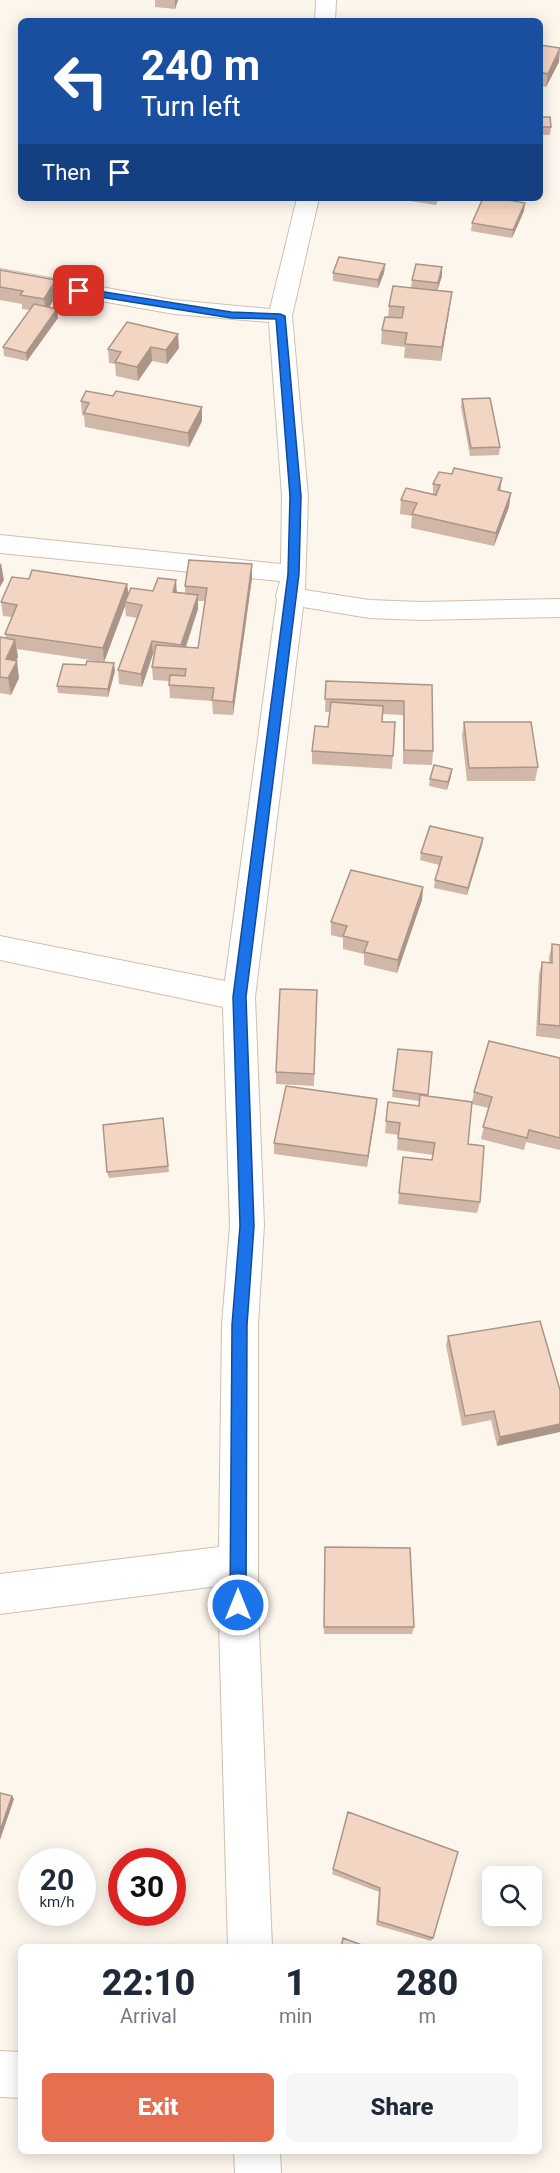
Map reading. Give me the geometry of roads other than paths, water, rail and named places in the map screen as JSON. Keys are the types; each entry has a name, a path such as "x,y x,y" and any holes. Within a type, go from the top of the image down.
{"street":[{"path":"250,1944 238,1564 240,1325 247,1226 239,997 291,585 296,496 280,316 307,201"},
{"path":"0,276 99,295 231,315 280,316"},
{"path":"0,544 291,585 369,609 421,611 560,608"},
{"path":"0,948 239,997"},
{"path":"0,1594 238,1564"},
{"path":"0,2074 18,2075"},
{"path":"257,2154 258,2173"}]}
